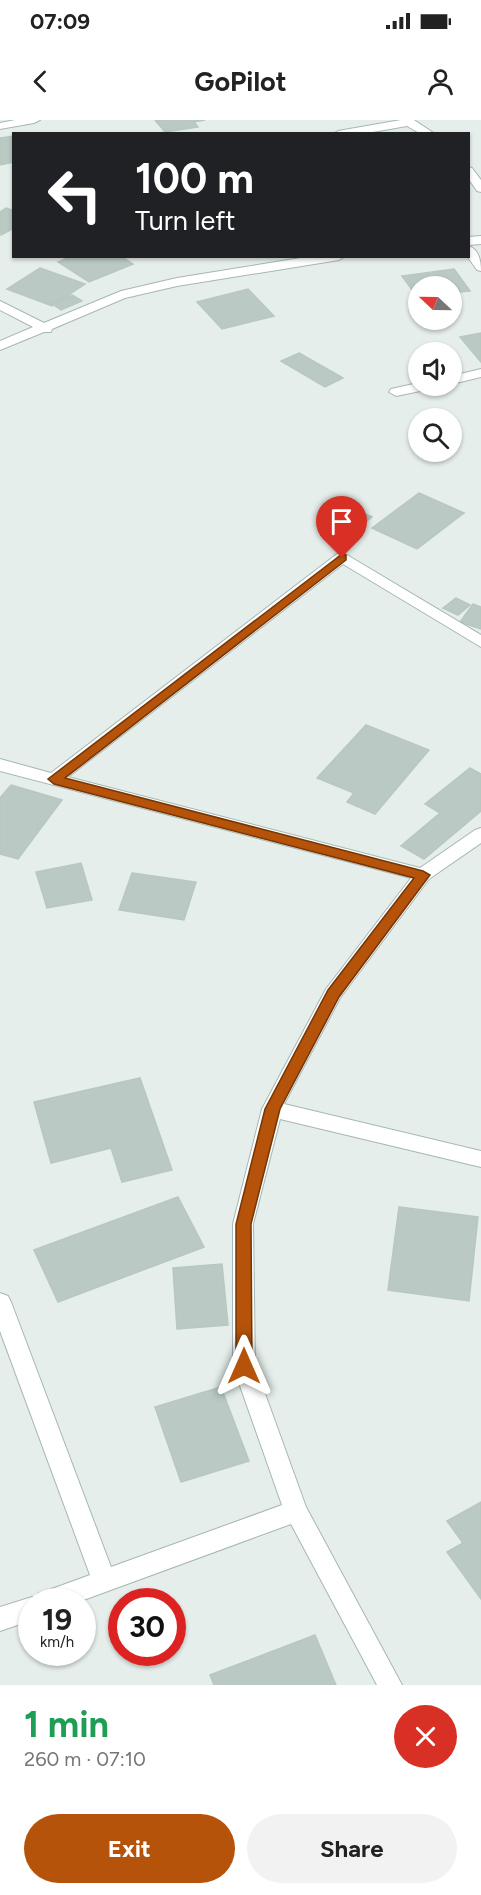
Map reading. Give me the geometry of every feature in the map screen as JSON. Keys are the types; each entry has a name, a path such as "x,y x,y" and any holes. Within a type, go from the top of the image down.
{"street":[{"path":"0,126 34,120"},
{"path":"350,132 409,122 426,132"},
{"path":"470,253 481,267"},
{"path":"0,346 45,329 121,295 177,282 325,258"},
{"path":"0,305 45,329"},
{"path":"462,378 481,373"},
{"path":"396,392 408,390"},
{"path":"54,779 342,558 481,642"},
{"path":"0,765 423,875"},
{"path":"390,1685 296,1511 244,1366 243,1224 272,1109 333,994 423,875 481,834"},
{"path":"272,1109 481,1159"},
{"path":"0,1302 104,1581"},
{"path":"85,1588 296,1511"},
{"path":"0,1619 18,1613"}],"building":[{"path":"155,120 205,120 194,122 198,127 165,132"},
{"path":"12,136 12,162 0,165 0,138"},
{"path":"6,208 12,210 12,229 1,235 0,212"},
{"path":"68,258 124,258 133,264 89,282 58,262"},
{"path":"40,268 85,284 52,306 7,289"},
{"path":"454,269 459,276 408,276 408,284 402,276"},
{"path":"462,280 470,291 462,292"},
{"path":"248,289 274,316 222,329 197,302"},
{"path":"72,295 82,301 61,310 52,304"},
{"path":"481,333 481,362 460,337"},
{"path":"299,353 343,378 325,387 281,361"},
{"path":"419,493 464,513 417,549 372,528"},
{"path":"354,509 372,517 347,537 329,530"},
{"path":"456,598 470,605 458,615 443,608"},
{"path":"473,604 481,607 481,629 460,622"},
{"path":"366,725 429,750 375,814 347,802 354,793 317,778"},
{"path":"470,768 481,774 481,811 424,859 401,846 440,813 425,804"},
{"path":"11,785 62,800 18,859 0,854 0,798"},
{"path":"81,863 92,900 47,908 36,872"},
{"path":"132,873 196,882 184,920 119,910"},
{"path":"140,1078 172,1170 122,1182 111,1148 51,1163 34,1102"},
{"path":"178,1197 204,1247 58,1302 34,1250"},
{"path":"399,1207 478,1217 469,1301 388,1290"},
{"path":"222,1264 228,1325 177,1329 173,1268"},
{"path":"221,1387 249,1461 181,1482 155,1407"},
{"path":"481,1502 481,1599 447,1552 463,1543 447,1521"},
{"path":"315,1635 336,1685 214,1685 210,1675"}],"route":[{"path":"244,1366 243,1224 272,1109 333,994 423,875 54,779 342,558"}]}
